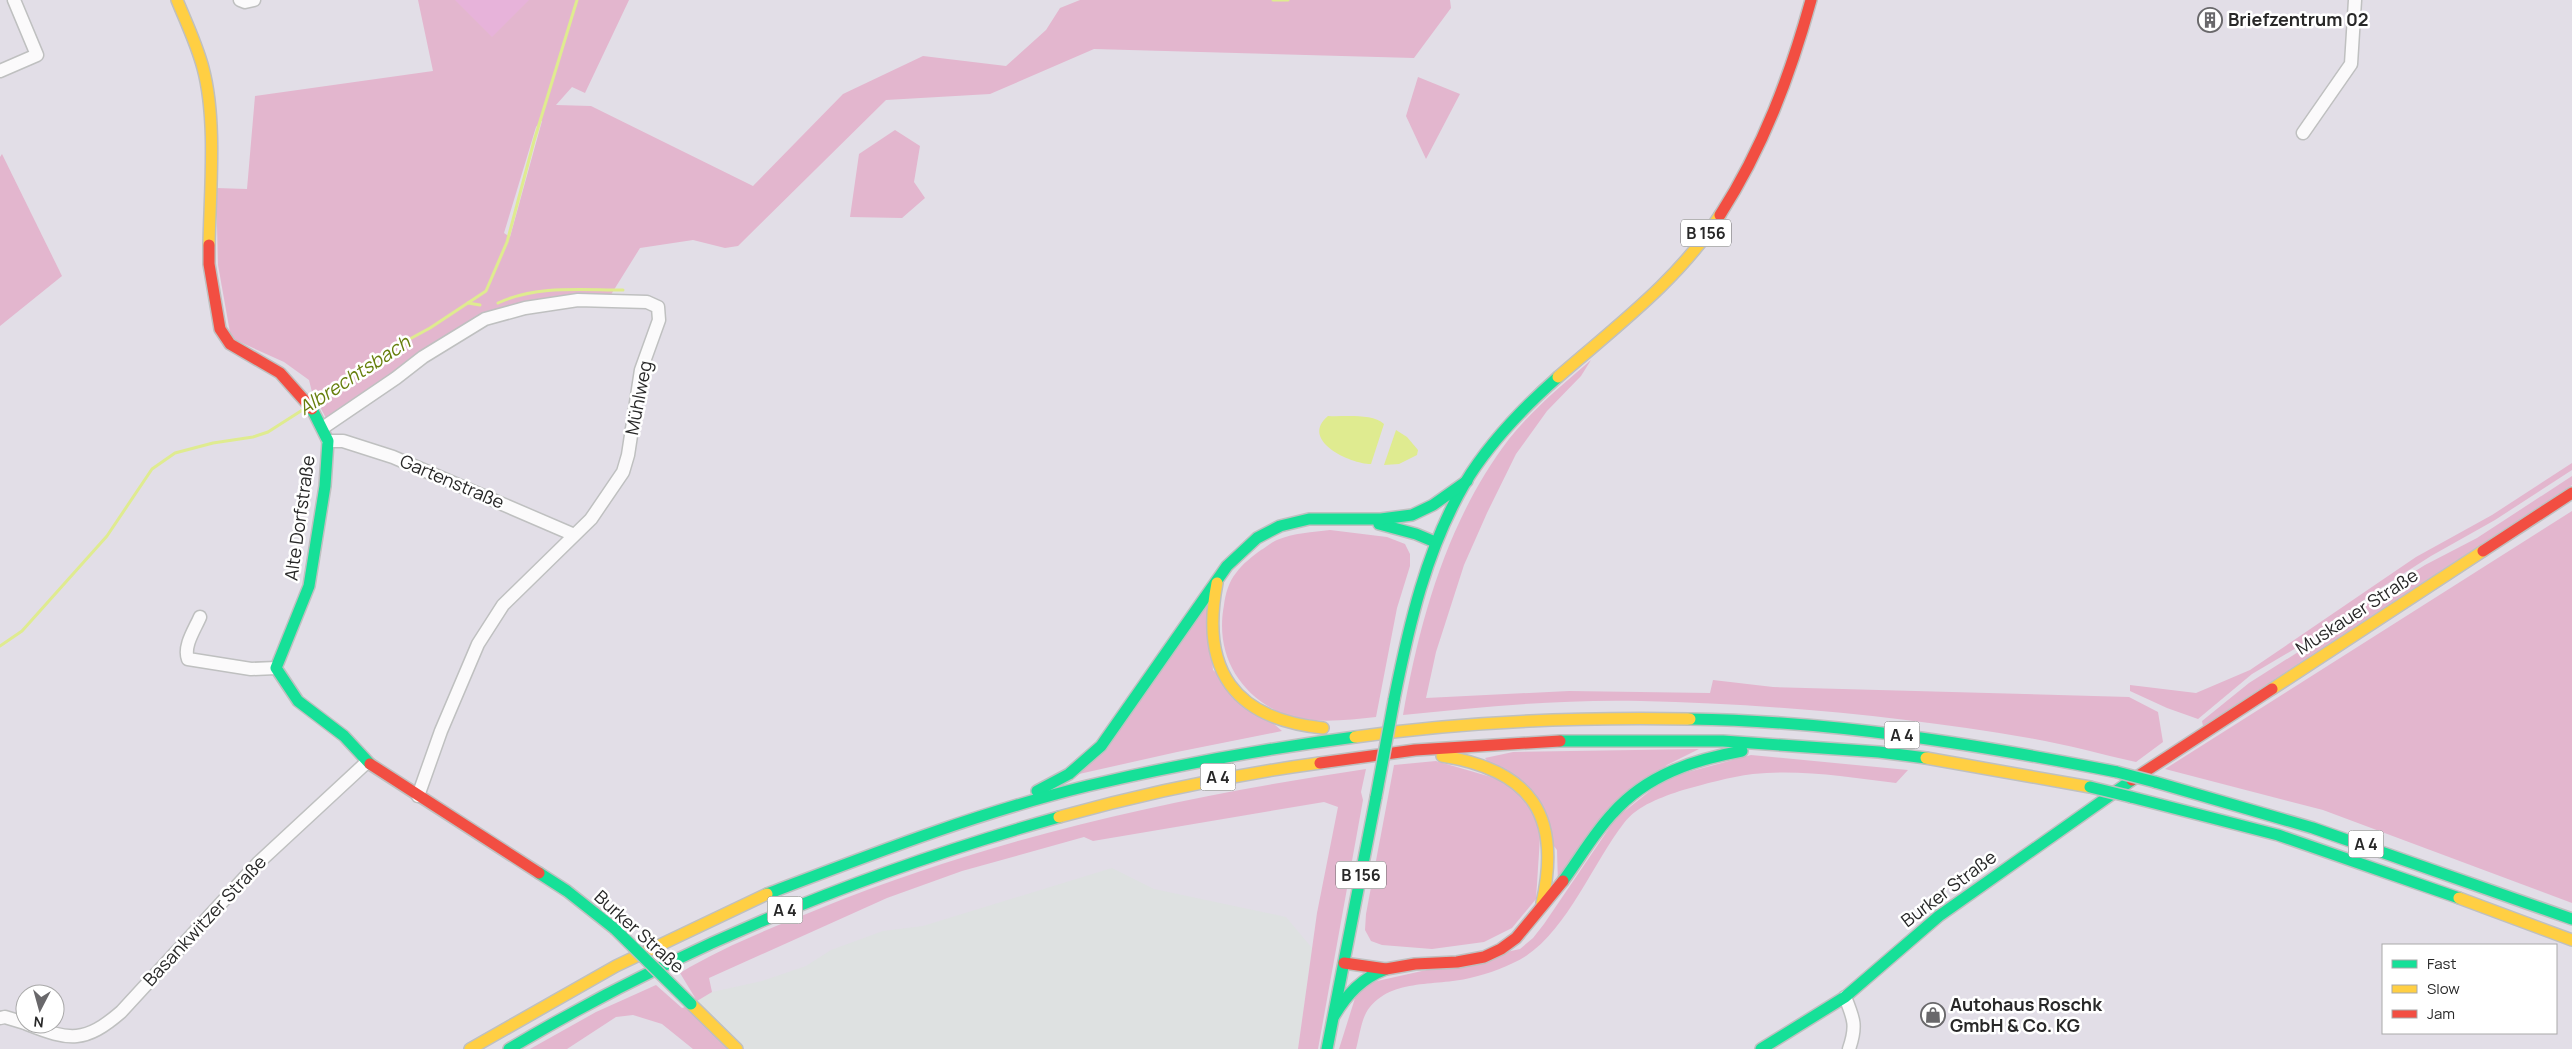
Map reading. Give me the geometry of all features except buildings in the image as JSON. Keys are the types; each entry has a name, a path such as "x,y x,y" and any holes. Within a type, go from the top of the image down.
{"main road":[{"name":"Alte Dorfstraße","path":"177,0 203,68 207,91 210,135 210,264 215,307 220,329 230,344 280,374 302,396 324,427 328,441 325,486 309,586 276,668"},
{"name":"B 156","path":"1327,1049 1394,700 1415,603 1435,542 1467,480 1497,438 1559,374 1640,304 1674,270 1717,221 1751,164 1774,113 1796,52 1811,0"},
{"path":"1005,808 1069,774 1101,746 1219,578 1246,546 1280,526 1309,519 1361,520 1412,515 1433,505 1467,480"},
{"name":"Muskauer Straße","path":"2161,760 2572,493"},
{"path":"1361,520 1416,534 1435,542"},
{"path":"1219,578 1212,612 1214,643 1225,675 1245,702 1275,721 1300,728 1397,729"},
{"path":"276,668 298,702 344,736 367,762 418,796"},
{"name":"A 4","path":"470,1049 612,969 698,926 862,857 1005,808 1122,778 1300,741 1397,729 1573,719 1751,720 1936,739 1991,747 2117,772 2290,819 2572,919"},
{"name":"A 4","path":"509,1049 614,990 715,941 817,896 900,865 1033,823 1148,793 1281,766 1444,746 1572,738 1670,738 1787,744 1884,752 1981,766 2090,787 2233,822 2289,839 2364,864 2572,940"},
{"path":"1334,1016 1350,990 1358,983 1386,969 1416,964 1464,962 1485,957 1515,940 1562,885 1608,818 1643,786 1672,769 1704,757 1787,744"},
{"path":"1361,755 1460,757 1488,765 1513,780 1536,806 1549,839 1550,875 1539,912"},
{"name":"Burker Straße","path":"1761,1049 1846,998 1939,916 1976,888 2161,760"},
{"name":"Burker Straße","path":"418,796 567,891 615,929 737,1049"},
{"path":"1345,957 1416,964"},
{"path":"1345,957 1386,969"}],"street":[{"path":"0,71 37,55 14,0"},
{"path":"240,0 246,2 254,0"},
{"path":"2303,133 2351,64 2355,0"},
{"name":"Mühlweg","path":"324,427 396,378 423,357 485,319 525,308 578,300 647,302 658,307 659,320 641,370 628,455 623,472 590,519 503,605 478,644 441,731 418,796"},
{"name":"Gartenstraße","path":"328,441 343,441 393,457 572,534"},
{"path":"200,617 185,653 188,659 251,669 276,668"},
{"name":"Basankwitzer Straße","path":"58,1034 68,1037 80,1037 103,1027 120,1012 258,863 367,762"},
{"path":"1846,998 1854,1021 1855,1032 1849,1049"},
{"name":"Basankwitzer Straße","path":"0,1018 15,1021"}],"shaded area":[{"path":"418,0 629,0 585,93 572,87 556,105 591,106 753,186 843,94 923,56 1006,66 1046,30 1060,8 1080,0 1450,0 1451,8 1414,58 1094,49 990,94 886,100 738,246 725,248 693,240 640,248 607,301 504,313 327,420 312,392 309,380 284,362 231,338 218,265 216,188 247,189 255,96 433,71","holes":["542,121 510,237 504,233 536,127"]},
{"path":"455,0 529,0 492,37"},
{"path":"1418,77 1460,94 1426,159 1406,116"},
{"path":"895,130 920,146 914,182 925,198 902,218 850,217 859,154"},
{"path":"2,154 62,276 0,326 0,157"},
{"path":"1591,360 1581,376 1547,411 1516,454 1487,513 1464,565 1436,652 1426,698 1569,691 1710,693 1713,680 1773,687 2129,697 2158,712 2163,742 2136,762 2042,740 1933,723 1787,708 1641,701 1552,702 1403,715 1418,642 1428,606 1453,536 1469,502 1488,470 1518,428 1548,398"},
{"path":"1328,416 1372,418 1384,424 1371,464 1351,460 1331,449 1323,442 1320,434 1321,425"},
{"path":"1396,430 1407,437 1418,450 1417,455 1399,464 1384,465"},
{"path":"2572,463 2572,470 2495,520 2431,556 2373,593 2325,631 2252,674 2198,719 2167,708 2130,691 2130,685 2196,693 2250,670 2416,557 2492,515"},
{"path":"2572,476 2572,485 2203,726 2202,721 2249,683 2325,635 2375,596 2425,565 2477,538"},
{"path":"2572,511 2572,903 2323,810 2165,769"},
{"path":"1330,530 1387,537 1405,544 1410,554 1410,566 1397,608 1376,717 1316,720 1292,717 1281,713 1266,705 1252,694 1241,682 1226,655 1222,622 1226,593 1229,584 1238,570 1244,563 1277,540 1296,534"},
{"path":"1207,596 1213,670 1282,731 1079,774"},
{"path":"1699,749 1667,765 1558,884 1557,850 1485,758 1513,752"},
{"path":"1751,755 1908,770 1896,783 1806,773 1753,774 1683,790 1651,802 1636,811 1624,823 1555,929 1526,956 1506,966 1477,976 1456,981 1399,988 1375,1002 1366,1013 1361,1025 1356,1049 1339,1049 1356,995 1364,984 1520,949 1533,938 1544,924 1616,818 1666,778"},
{"path":"1436,761 1512,783 1541,822 1536,899 1512,928 1484,942 1432,949 1382,945 1371,941 1365,930 1366,914 1394,765"},
{"path":"1366,769 1361,792 1363,800 1318,1049 1298,1049 1317,913 1338,807 1324,802 1093,841 1084,837 962,871 887,898 709,978 712,992 697,1001 680,973 732,946 821,908 954,860 1021,840 1089,822 1158,807 1296,780"},
{"path":"1112,868 1154,889 1286,917 1312,948 1298,1049 746,1049 697,1001 712,992 762,981 806,966 831,950 883,931 923,926"},
{"path":"656,985 682,1008 691,1005 736,1049 693,1049 662,1024 633,1015 616,1017 567,1049 530,1049 596,1012"}],"waterway":[{"name":"Albrechtsbach","path":"313,403 371,360 430,328 486,291 507,242 534,141 577,0"},
{"name":"Albrechtsbach","path":"1273,0 1288,0"},
{"path":"498,303 528,293 544,291 575,289 623,290"},
{"path":"468,303 480,305"},
{"name":"Albrechtsbach","path":"0,646 22,631 107,536 152,469 175,453 213,443 253,437 268,432 304,409"}],"traffic: fast":[{"path":"1394,700 1420,588 1451,508 1474,468 1496,440 1532,401 1558,377"},
{"path":"312,409 328,441 325,486 309,586 276,668 298,701 344,736 370,764"},
{"path":"1037,791 1069,774 1101,746 1227,566 1257,538 1280,526 1309,519 1381,519 1412,515 1433,505 1467,481"},
{"path":"1379,524 1416,534 1435,542"},
{"path":"1376,797 1394,700"},
{"path":"1690,719 1798,724 1851,729 1957,743 2117,772"},
{"path":"767,894 965,821 1087,786 1186,764 1355,737"},
{"path":"1560,741 1723,741 1879,752 1926,758"},
{"path":"1563,881 1606,821 1626,800 1641,789 1672,771 1706,759 1742,751"},
{"path":"2117,772 2155,782"},
{"path":"1761,1049 1845,997 1939,916 2132,780"},
{"path":"2155,782 2313,828 2572,919"},
{"path":"2090,787 2131,797"},
{"path":"1327,1049 1376,797"},
{"path":"2131,797 2278,835 2459,898"},
{"path":"509,1049 640,977 776,915 846,887 917,862 1059,817"},
{"path":"539,873 567,891 615,929"},
{"path":"615,929 691,1004"},
{"path":"1334,1016 1344,1001 1362,982 1386,969"}],"traffic: slow":[{"path":"177,0 198,51 203,68 210,110 212,156 209,245"},
{"path":"1558,377 1645,302 1686,260 1720,215"},
{"path":"2272,689 2483,551"},
{"path":"1217,583 1213,614 1214,641 1220,665 1230,685 1246,701 1266,714 1292,723 1323,728"},
{"path":"1355,737 1438,727 1522,721 1690,719"},
{"path":"1442,756 1473,763 1498,772 1518,785 1533,802 1543,822 1547,845 1547,872 1542,903"},
{"path":"1926,758 2090,787"},
{"path":"1059,817 1189,785 1320,763"},
{"path":"470,1049 616,966 767,894"},
{"path":"2459,898 2572,940"},
{"path":"691,1004 737,1049"}],"traffic: jam":[{"path":"1720,215 1749,164 1774,111 1794,56 1811,0"},
{"path":"209,245 209,264 220,329 230,344 280,373 312,409"},
{"path":"2483,551 2572,493"},
{"path":"2132,780 2272,689"},
{"path":"1320,763 1415,750 1560,741"},
{"path":"370,764 539,873"},
{"path":"1344,963 1386,969 1415,964 1457,962 1484,957 1501,949 1516,938 1563,881"}],"place":[{"name":"Briefzentrum 02","path":"2210,20"},
{"name":"Autohaus Roschk GmbH & Co. KG","path":"1933,1015"}]}
